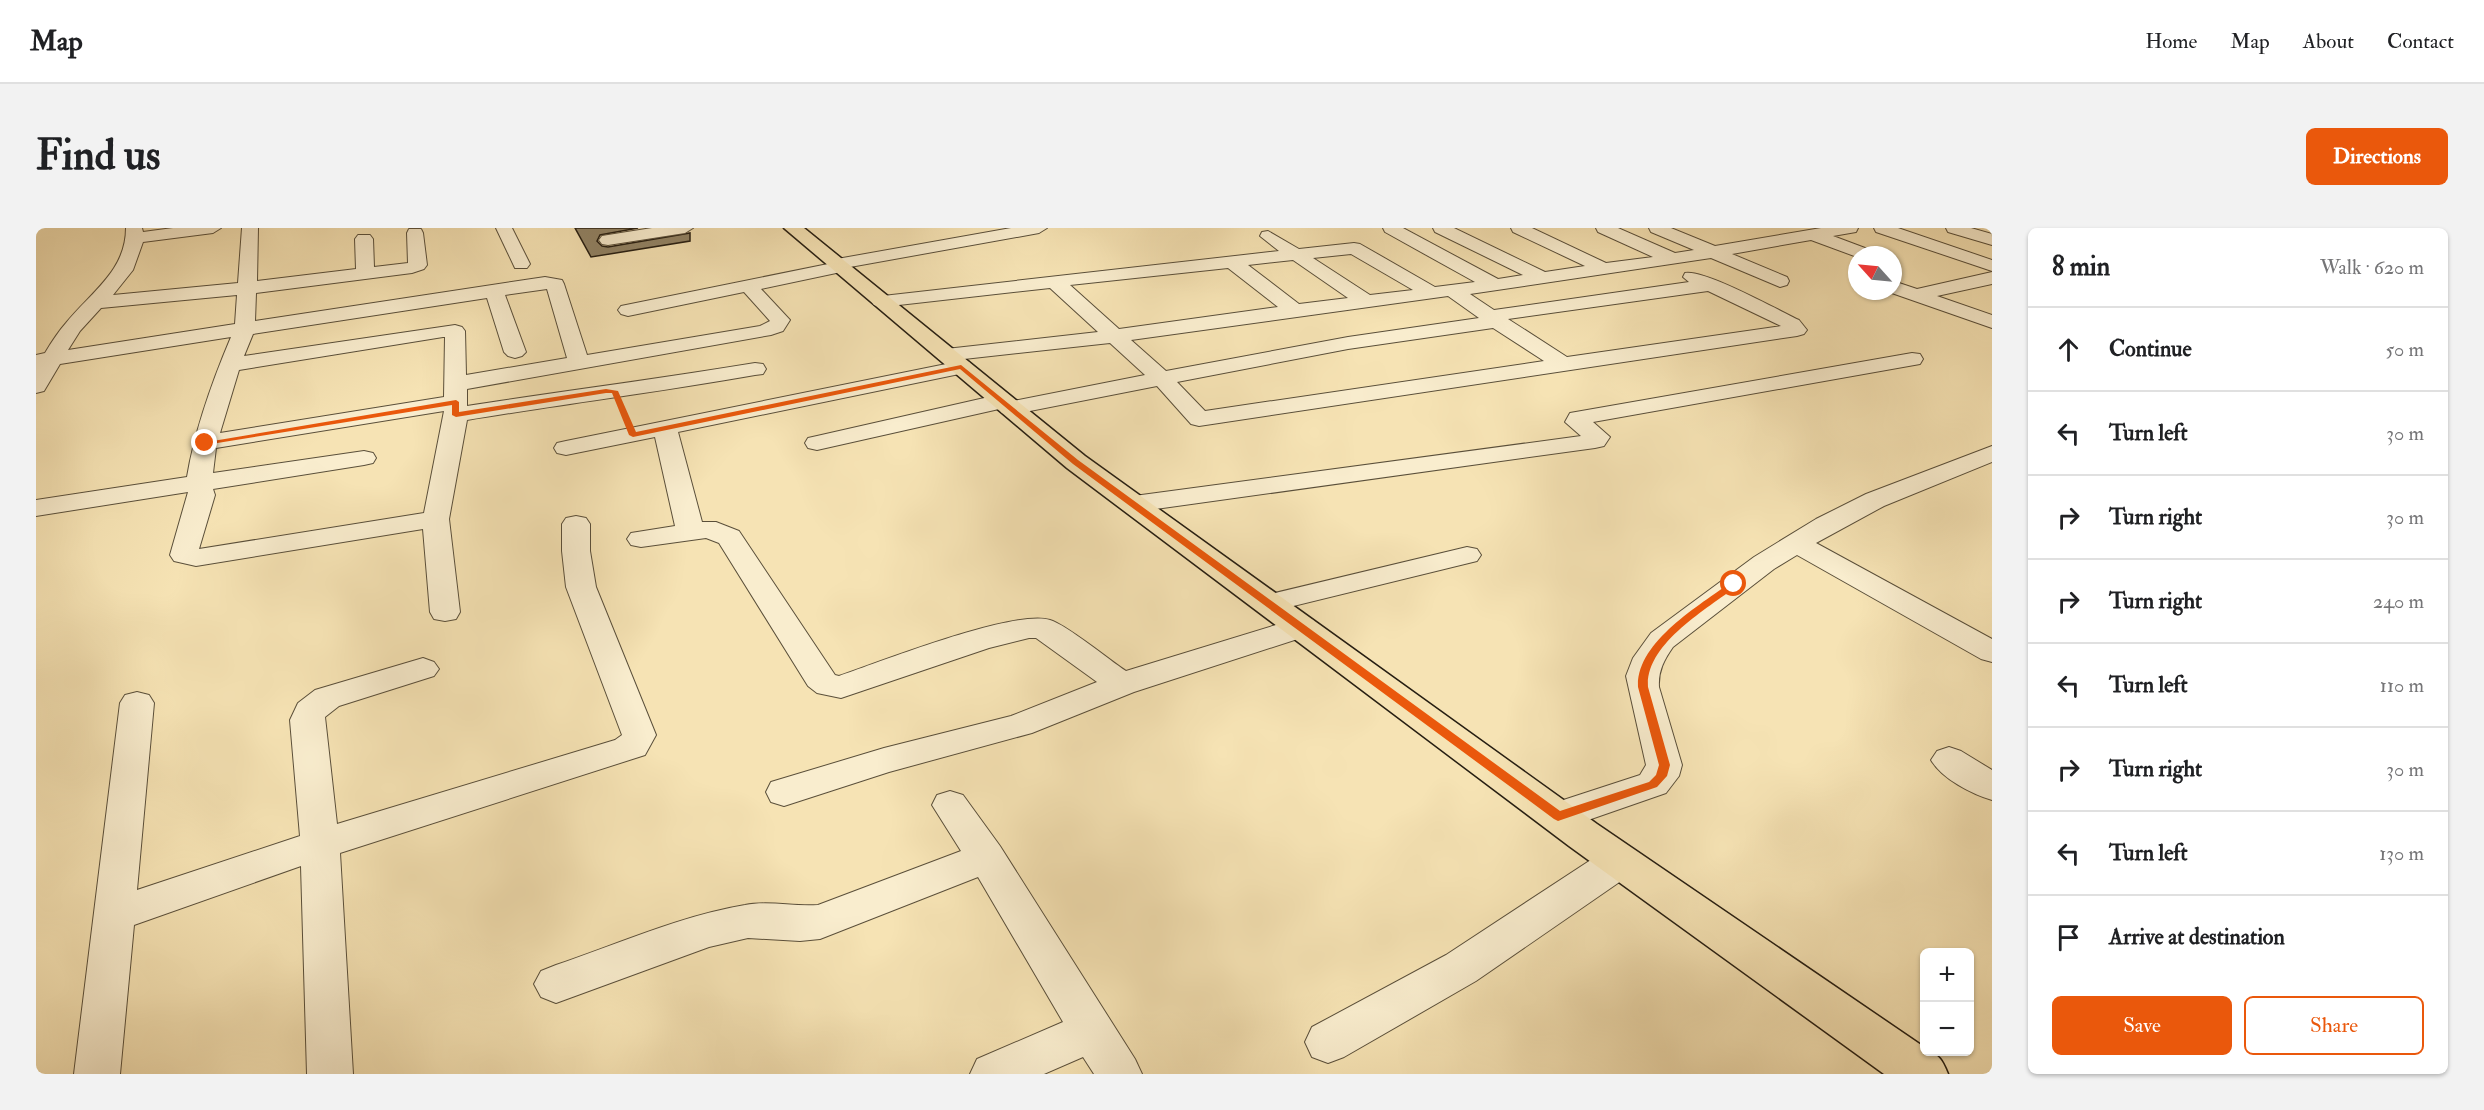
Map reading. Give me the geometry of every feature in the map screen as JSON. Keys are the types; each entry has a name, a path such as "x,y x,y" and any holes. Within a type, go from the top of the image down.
{"main road":[{"path":"793,228 1076,462 1620,861 1923,1074"}],"street":[{"path":"36,386 44,359 123,269 135,245 135,233 213,228"},
{"path":"250,228 249,288 245,329 230,365 205,443 199,484 202,495 189,531 184,555 196,558 436,519"},
{"path":"504,228 521,264"},
{"path":"608,240 685,228"},
{"path":"628,310 839,266 1039,228"},
{"path":"1391,228 1495,285"},
{"path":"1441,228 1542,278"},
{"path":"1519,228 1604,269"},
{"path":"1054,281 1162,379 1196,418 1201,419 1469,381 1563,364 1797,330 1792,324 1711,285 1604,228"},
{"path":"1657,228 1779,281"},
{"path":"1793,228 1848,248"},
{"path":"566,448 665,428 954,361 1295,310 1604,269 1850,228"},
{"path":"1882,228 1992,267"},
{"path":"1954,228 1992,240"},
{"path":"95,303 407,269 418,265 415,233"},
{"path":"1268,236 1366,302"},
{"path":"364,239 365,274"},
{"path":"882,301 1359,249 1494,319 1563,364"},
{"path":"1233,263 1295,310"},
{"path":"1923,276 1953,287"},
{"path":"1915,295 1992,279"},
{"path":"44,359 545,283 555,284 588,361 614,391 633,435"},
{"path":"817,443 1006,405 1162,379 1348,343 1711,285"},
{"path":"455,400 588,361 764,331 776,327 780,320 748,286"},
{"path":"1902,290 1992,322"},
{"path":"494,291 515,352"},
{"path":"230,365 455,331 455,400 436,519 445,612"},
{"path":"1134,504 1595,441 1598,437 1577,422 1578,418 1912,359"},
{"path":"205,443 455,400 632,390 755,369"},
{"path":"665,428 690,530"},
{"path":"1558,816 1653,784 1661,776 1664,765 1642,676 1649,658 1662,640 1764,562 1798,544 1826,525 1875,500 1992,453"},
{"path":"36,508 364,458"},
{"path":"114,915 320,844 633,746 639,735 581,587 576,551 576,524"},
{"path":"641,539 690,530 716,530 729,537 819,678 824,684 833,687 841,687 984,639 1036,626 1043,628 1122,684"},
{"path":"1798,544 1992,652"},
{"path":"1269,603 1467,555"},
{"path":"784,792 884,761 1020,725 1122,684 1302,627"},
{"path":"330,1074 320,844 307,720 310,711 327,698 423,669"},
{"path":"97,1074 136,704"},
{"path":"1949,760 1992,787"},
{"path":"950,805 986,857 1119,1074"},
{"path":"556,984 707,930 763,920 800,924 834,918 986,857"},
{"path":"1328,1042 1461,968 1620,861"},
{"path":"993,1074 1093,1031"}],"building":[{"path":"575,228 638,228 600,235 597,241 602,246 608,247 690,233 690,241 591,257"}],"route":[{"path":"205,443 456,402 456,415 606,391 614,391 633,435 961,367 1076,462 1558,816 1653,784 1661,776 1664,765 1642,676 1649,658 1662,640 1734,584"}]}
